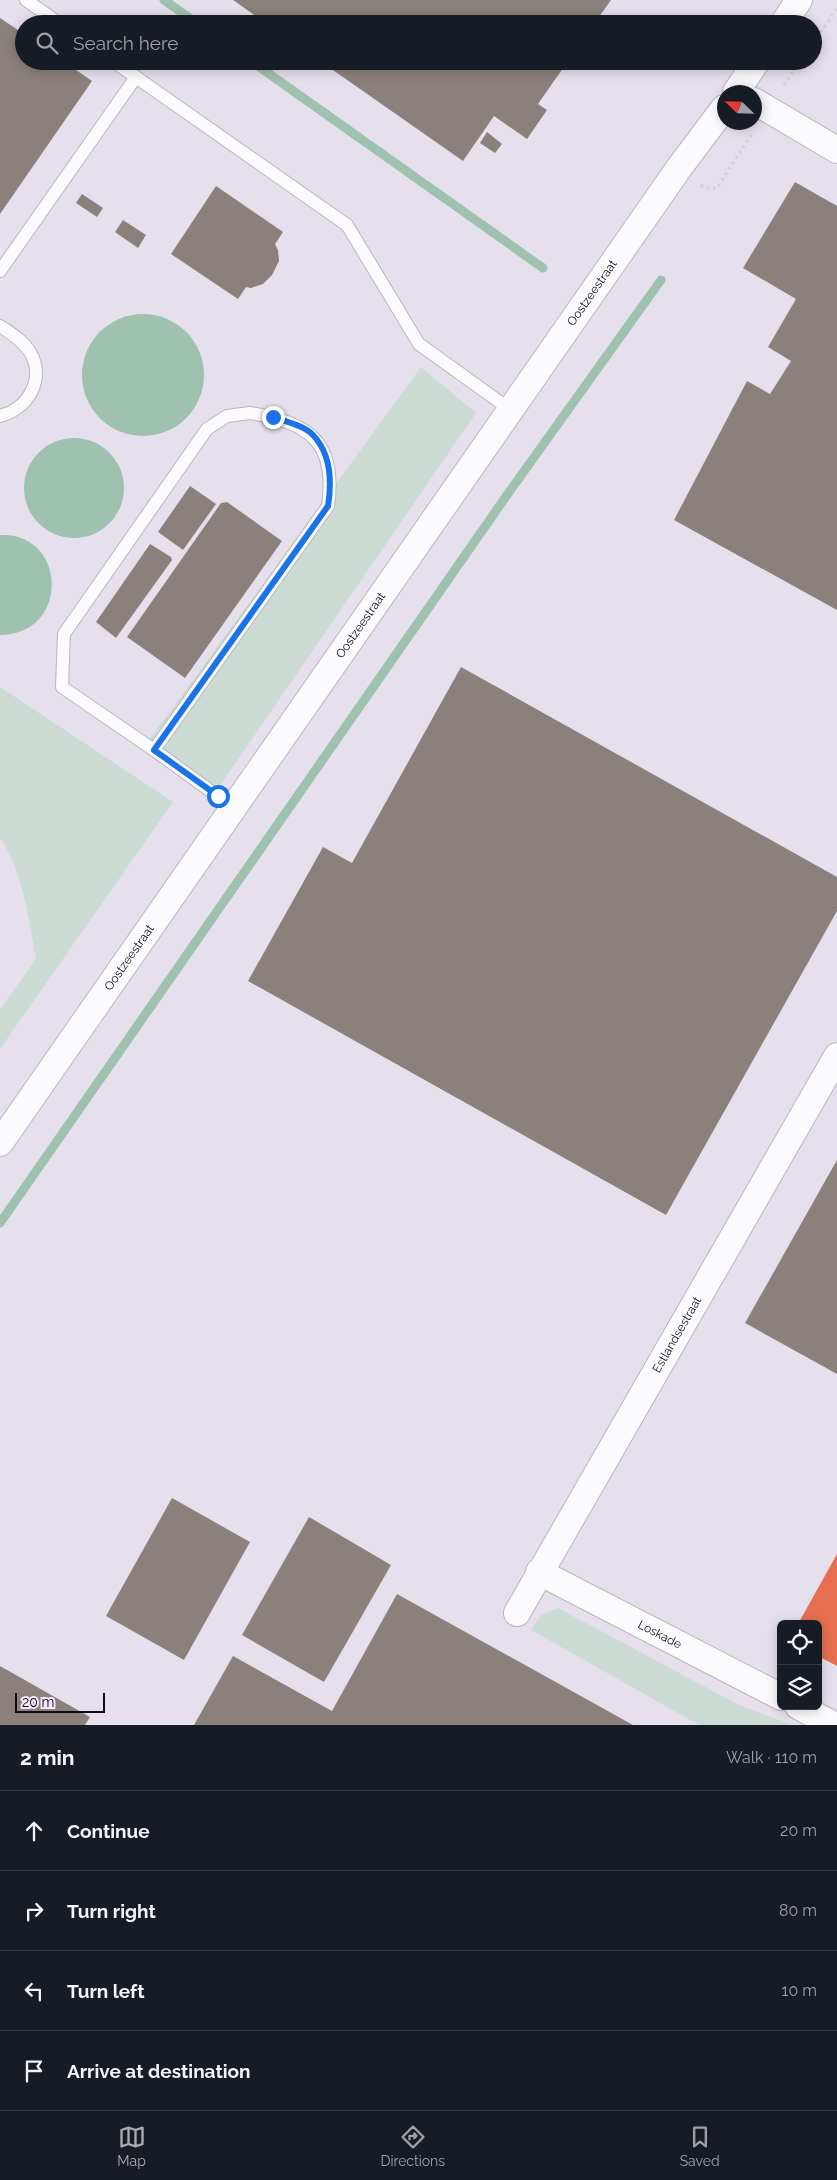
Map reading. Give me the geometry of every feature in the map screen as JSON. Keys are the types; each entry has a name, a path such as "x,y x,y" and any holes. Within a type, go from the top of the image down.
{"street":[{"path":"789,15 799,0"},
{"name":"Oostzeestraat","path":"745,85 752,70"},
{"path":"762,109 837,150"},
{"name":"Oostzeestraat","path":"0,1143 679,168 717,123"},
{"name":"Estlandsestraat","path":"517,1613 837,1056"},
{"name":"Loskade","path":"540,1572 777,1695"},
{"path":"806,1710 834,1725"}],"lane":[{"path":"26,0 47,15"},
{"path":"126,70 347,225 419,344 511,410"},
{"path":"0,271 136,77"},
{"path":"0,326 14,336 30,353 35,366 36,381 31,395 22,406 10,414 0,416"},
{"path":"154,750 328,506 331,487 330,470 326,457 312,434 296,425 273,417 250,413 227,416 207,428 64,634 62,687 234,808"}],"path":[{"path":"822,30 837,9"}],"shaded area":[{"path":"143,314 166,318 186,332 200,352 204,375 200,398 186,418 166,432 143,436 120,432 100,418 86,398 82,375 86,352 100,332 120,318"},
{"path":"421,367 476,413 217,790 147,743"},
{"path":"74,438 93,442 109,453 120,469 124,488 120,507 109,523 93,534 74,538 55,534 39,523 28,507 24,488 28,469 39,453 55,442"},
{"path":"0,535 22,538 38,549 48,565 52,584 49,602 39,619 23,630 0,635"},
{"path":"0,687 173,802 0,1049 0,1009 36,959 28,912 20,881 8,851 0,838"},
{"path":"558,1608 739,1705 792,1725 699,1725 531,1630 540,1616"}],"building: Shops":[{"path":"837,1554 837,1666 822,1658 822,1620 800,1620"}],"building: Industry":[{"path":"233,0 611,0 600,15 254,15"},
{"path":"0,18 15,28 15,70 76,70 92,81 0,214"},
{"path":"333,70 562,70 538,104 547,110 527,139 494,116 463,161"},
{"path":"487,132 502,144 495,153 480,143"},
{"path":"795,182 837,206 837,610 674,520 747,381 770,394 791,361 768,347 796,299 743,268"},
{"path":"216,186 283,232 275,244 278,250 279,261 272,275 263,284 251,288 246,287 238,299 171,254"},
{"path":"82,194 103,208 97,217 76,203"},
{"path":"123,220 146,235 138,248 115,232"},
{"path":"190,486 216,504 183,550 158,532"},
{"path":"227,502 282,541 185,678 127,637 221,503"},
{"path":"150,544 171,557 172,560 116,638 96,622"},
{"path":"461,667 837,877 837,911 666,1215 248,981 323,847 352,863"},
{"path":"837,1160 837,1374 745,1323"},
{"path":"172,1498 250,1542 184,1660 106,1616"},
{"path":"309,1517 391,1565 324,1682 242,1635"},
{"path":"397,1594 633,1725 194,1725 233,1656 332,1711"},
{"path":"0,1666 90,1717 85,1725 0,1725"}],"waterway":[{"path":"164,0 185,15"},
{"path":"264,70 543,268"},
{"path":"0,1223 507,495 661,280"}],"route":[{"path":"218,796 154,750 328,506 331,487 330,470 320,446 312,434 296,425 273,417"}]}
